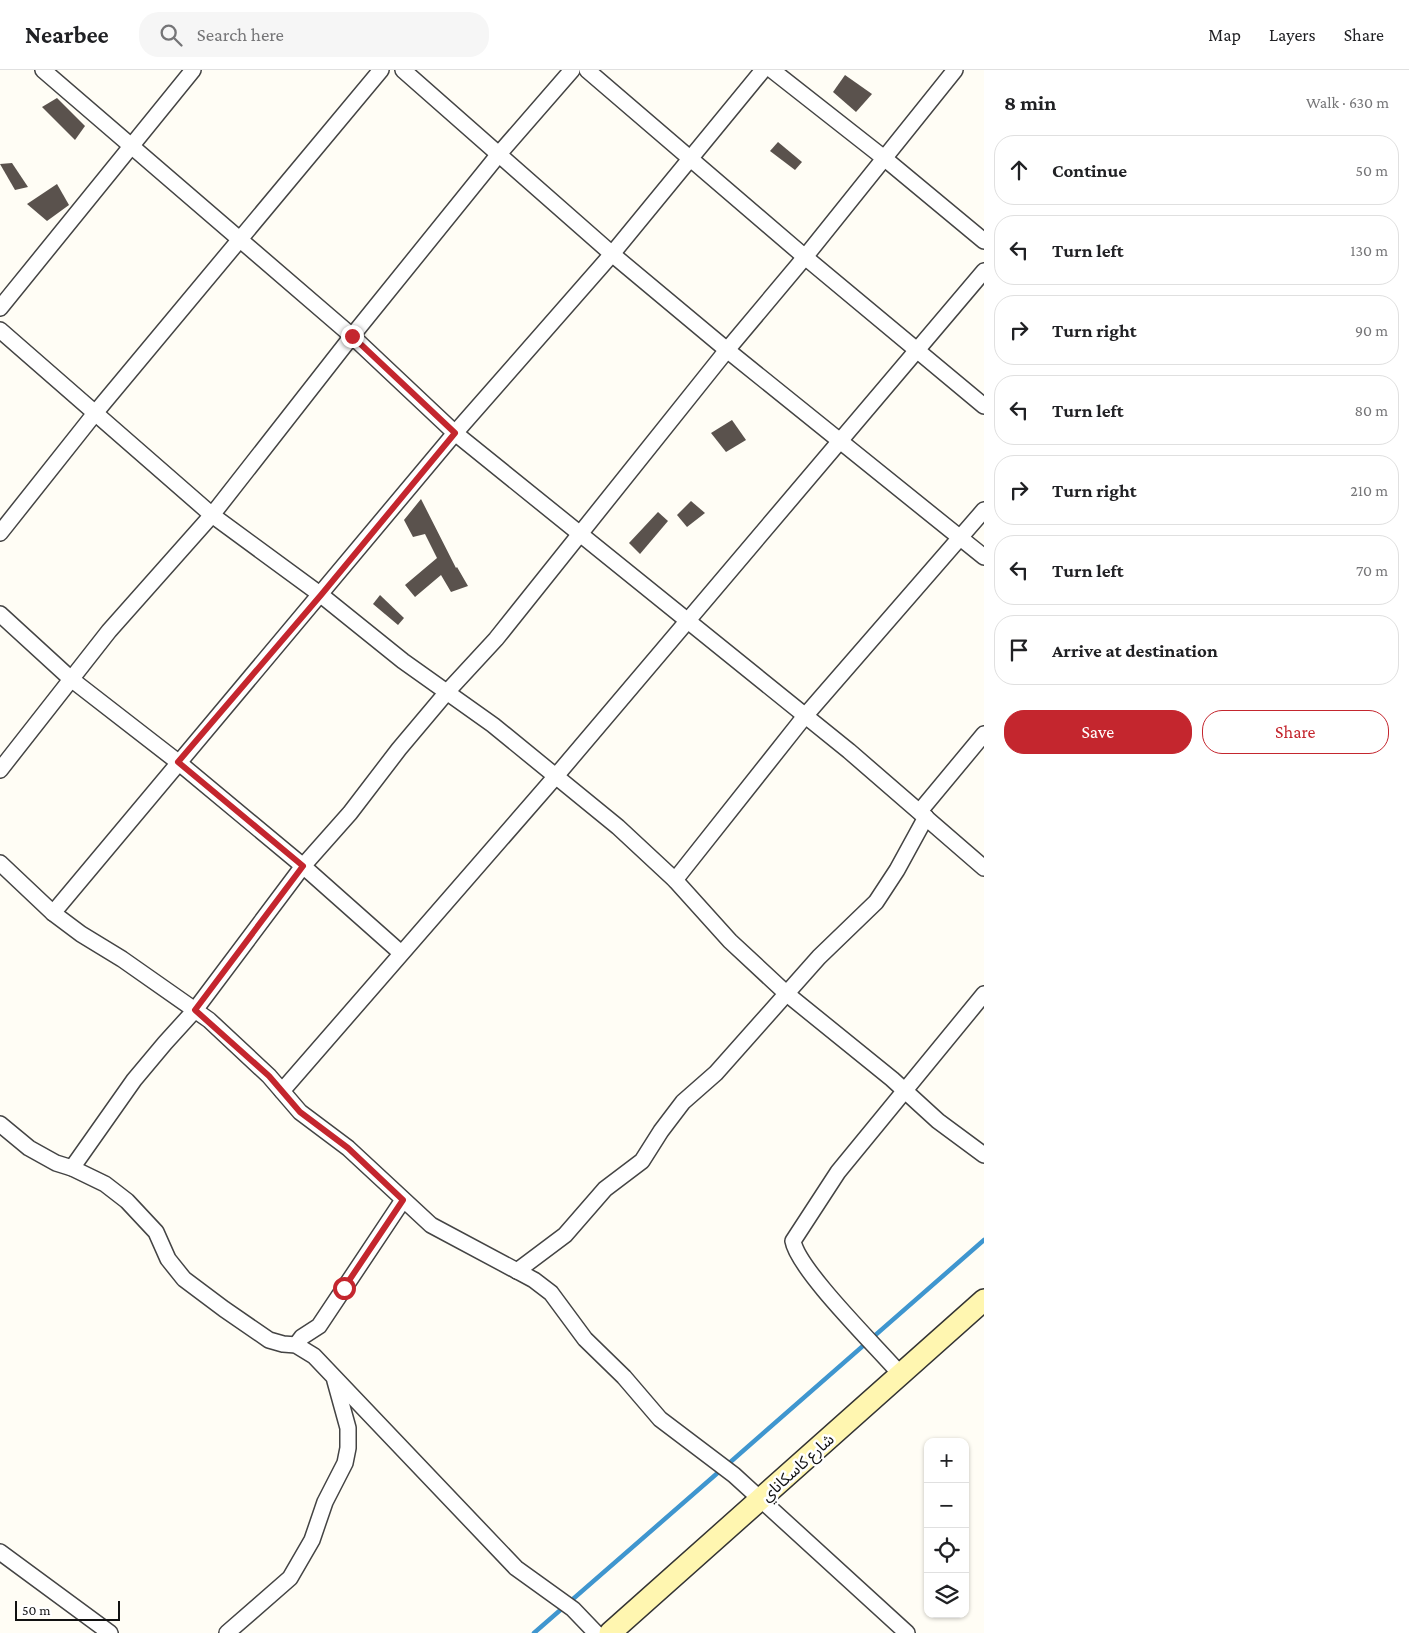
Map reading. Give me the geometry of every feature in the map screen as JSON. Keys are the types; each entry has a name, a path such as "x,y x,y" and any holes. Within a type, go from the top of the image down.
{"street":[{"path":"42,70 352,336 455,433 805,716 923,814 984,868"},
{"path":"0,308 194,70"},
{"path":"0,533 96,412 380,70"},
{"path":"403,70 612,254 727,350 984,557"},
{"path":"0,770 109,632 212,515 352,336 500,154 572,70"},
{"path":"587,70 805,258 984,406"},
{"path":"53,913 455,433 612,254 763,70"},
{"path":"772,70 884,158 984,241"},
{"path":"72,1168 134,1080 195,1010 303,866 350,813 399,748 496,639 581,536 727,350 805,258 955,70"},
{"path":"282,1091 556,776 686,620 984,271"},
{"path":"0,330 212,515 321,595 403,661 493,724 618,827 675,880 730,941 787,994 904,1090 938,1121 984,1155"},
{"path":"675,880 805,716 894,611 984,510"},
{"path":"0,614 71,679 178,762 303,866 401,952"},
{"path":"517,1271 564,1235 605,1189 628,1175 642,1161 661,1131 683,1102 716,1073 819,957 876,902 897,870 923,814 984,734"},
{"path":"0,863 53,913 209,1020 282,1091 300,1112 348,1148 431,1225 517,1271 551,1293 585,1339 624,1378 660,1419 734,1474 907,1633"},
{"path":"901,1375 816,1279 795,1251 793,1241 838,1172 984,994"},
{"path":"0,1124 29,1148 56,1163 72,1168 105,1184 144,1217 156,1232 168,1259 184,1279 224,1310 269,1340 282,1344 296,1345 314,1356 516,1568 573,1609 596,1633"},
{"path":"296,1345 302,1337 319,1326 403,1200"},
{"name":"شارع كاسكاناي","path":"610,1633 984,1300"},
{"path":"314,1356 319,1326"},
{"path":"227,1633 262,1605 290,1578 312,1540 325,1502 345,1463 348,1448 348,1428 334,1376"},
{"path":"0,1552 110,1633"}],"building":[{"path":"845,75 872,94 856,112 833,92"},
{"path":"57,98 85,126 75,140 42,107"},
{"path":"778,142 802,162 795,170 770,151"},
{"path":"12,163 28,187 15,190 0,164"},
{"path":"57,184 69,205 47,221 27,204"},
{"path":"732,420 746,440 726,452 711,433"},
{"path":"421,499 456,568 468,586 451,592 441,575 415,597 405,585 437,558 425,534 413,537 404,520"},
{"path":"691,501 705,513 687,527 677,515"},
{"path":"658,512 668,521 640,554 629,543"},
{"path":"380,595 404,618 398,625 373,604"}],"waterway":[{"path":"727,1465 984,1240"},
{"path":"534,1633 721,1470"}],"route":[{"path":"344,1288 403,1200 348,1148 300,1112 269,1076 209,1020 195,1010 303,866 178,762 321,595 455,433 352,336"}]}
